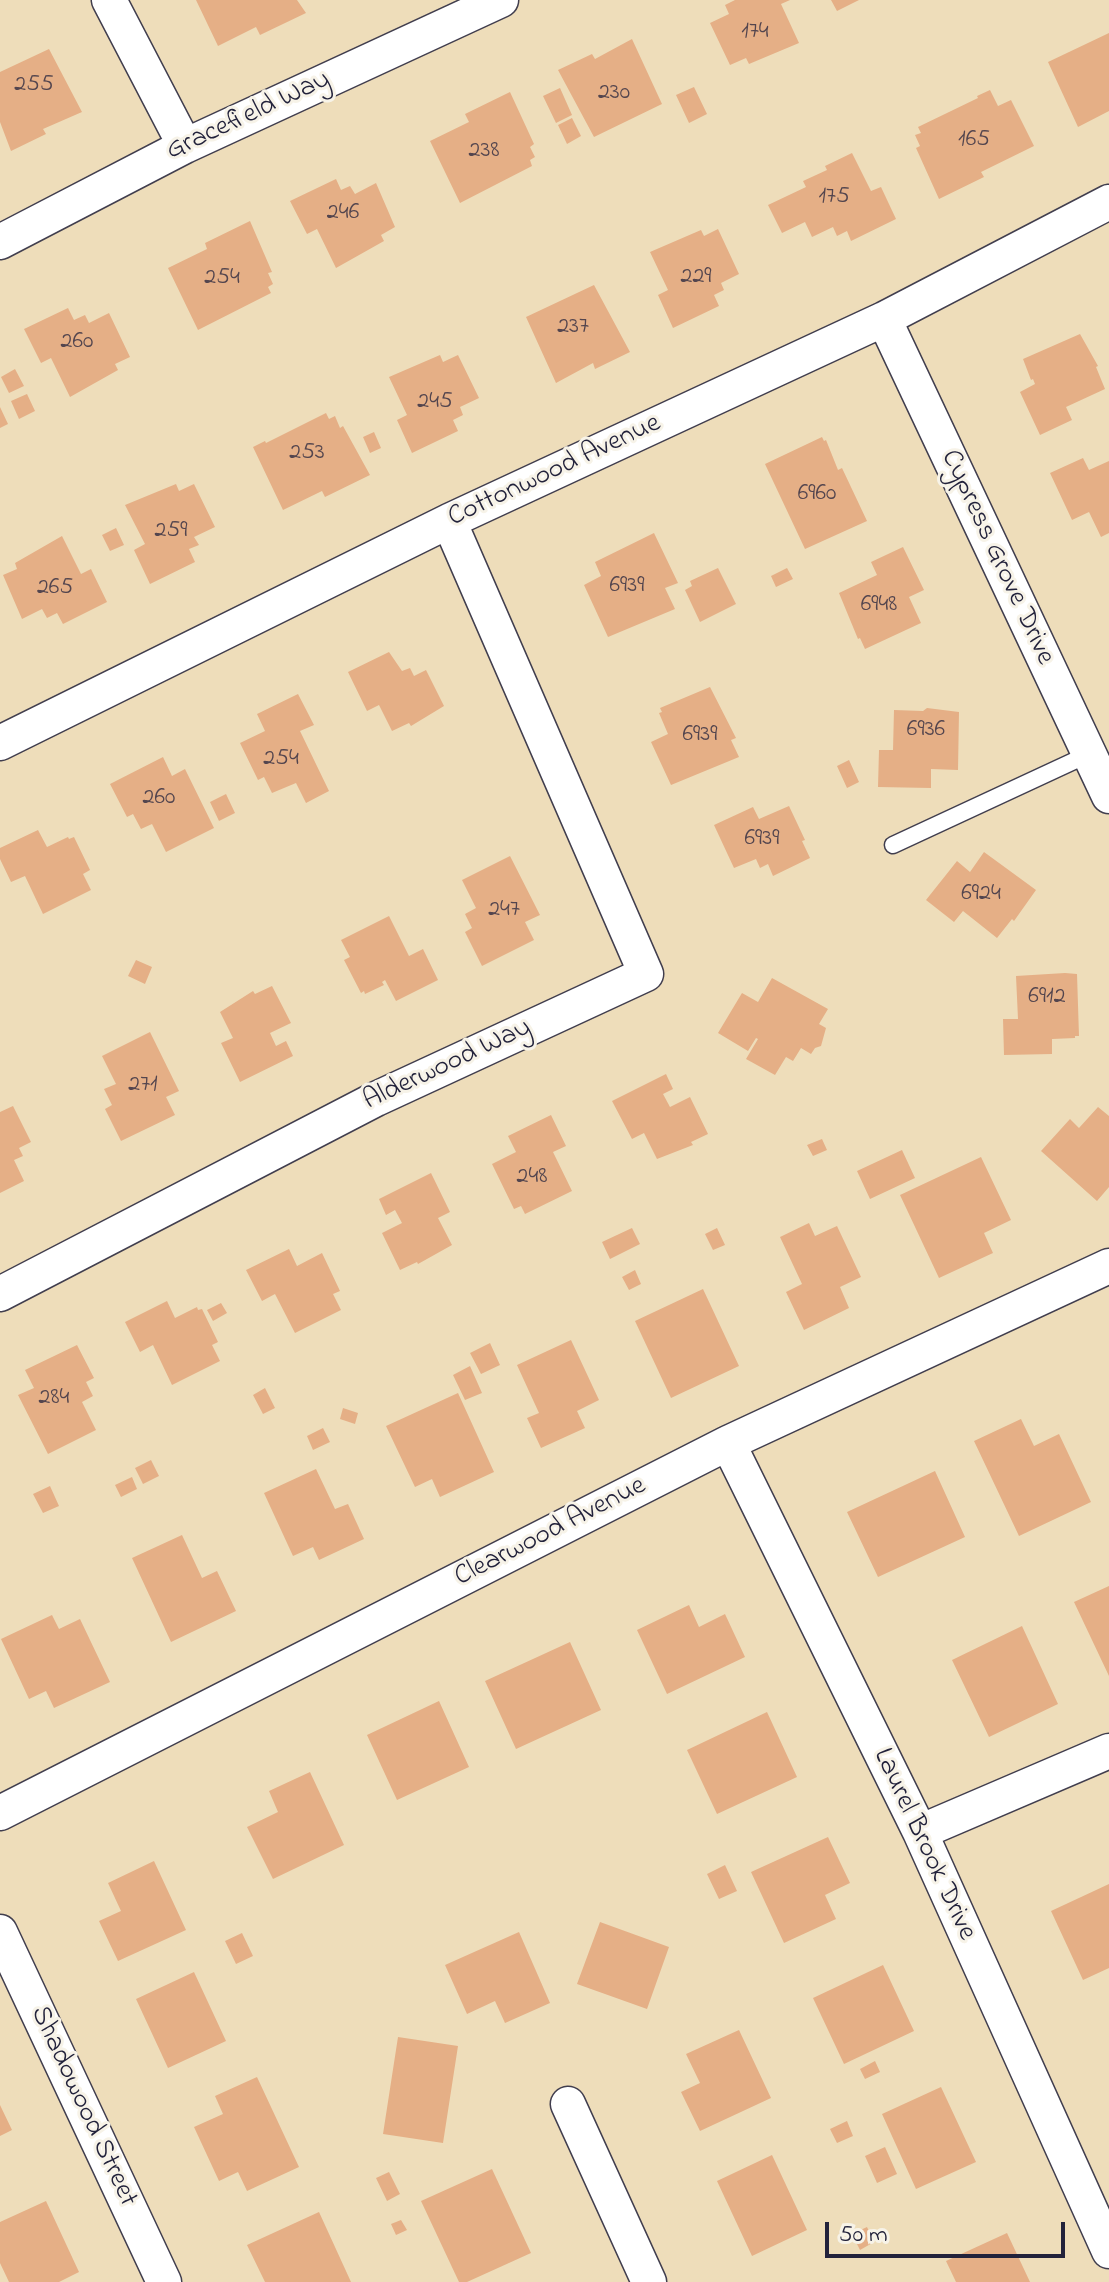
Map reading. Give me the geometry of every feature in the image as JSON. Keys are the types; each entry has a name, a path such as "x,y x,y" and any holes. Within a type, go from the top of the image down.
{"street":[{"path":"109,0 185,146"},
{"name":"Gracefield Way","path":"0,242 185,146 501,0"},
{"name":"Cottonwood Avenue","path":"0,743 449,521 884,319 1109,202"},
{"name":"Cypress Grove Drive","path":"884,319 1109,796"},
{"name":"Alderwood Way","path":"0,1294 376,1099 646,974 449,521"},
{"name":"Clearwood Avenue","path":"0,1813 728,1443 1109,1266"},
{"name":"Laurel Brook Drive","path":"728,1443 920,1832 1109,2251"},
{"path":"920,1832 1109,1751"},
{"name":"Shadowood Street","path":"0,1932 164,2282"},
{"path":"568,2104 649,2282"}],"lane":[{"path":"893,845 1089,754"}],"building":[{"path":"196,0 297,0 306,13 260,35 256,27 218,46"},
{"path":"735,0 790,0 781,4 799,43 749,64 746,58 730,65 710,23 729,14 725,5"},
{"path":"831,0 859,0 837,11"},
{"path":"1109,33 1109,111 1078,127 1048,62"},
{"path":"632,39 662,104 594,137 558,70 592,54 595,59"},
{"path":"49,49 82,112 43,129 46,134 11,151 0,122 0,72"},
{"path":"694,87 707,114 689,123 676,95"},
{"path":"560,88 572,115 556,123 543,96"},
{"path":"990,90 998,106 1011,100 1034,146 981,172 984,177 939,199 916,148 920,146 915,135 921,133 918,127"},
{"path":"510,92 534,144 530,147 535,157 530,160 532,166 460,203 430,141 469,122 465,114"},
{"path":"572,118 581,136 567,144 558,125"},
{"path":"852,153 871,191 881,187 896,219 851,241 847,231 837,236 833,227 812,237 805,222 782,233 768,205 806,187 803,181"},
{"path":"336,179 341,190 350,186 355,194 376,183 395,227 381,235 384,241 336,268 317,229 307,234 290,201"},
{"path":"250,221 272,272 268,273 273,284 268,287 271,293 198,330 168,268 207,249 205,243"},
{"path":"718,229 739,274 721,283 724,290 714,295 719,306 673,328 658,295 668,290 650,252 701,230 704,236"},
{"path":"594,285 630,352 595,369 593,363 556,383 526,317"},
{"path":"68,308 74,320 85,315 89,323 109,313 130,357 115,364 118,370 70,397 51,358 41,363 24,329"},
{"path":"1080,334 1098,366 1105,389 1066,407 1072,420 1040,435 1020,392 1035,384 1023,359"},
{"path":"440,355 443,362 458,355 479,398 460,407 463,415 453,420 458,431 412,453 397,420 407,415 389,377"},
{"path":"15,369 24,386 9,393 1,377"},
{"path":"27,394 35,411 19,419 11,401"},
{"path":"0,407 8,424 0,428"},
{"path":"326,413 329,419 335,416 340,428 343,426 370,475 325,497 322,491 283,510 253,447"},
{"path":"374,432 381,448 370,453 363,437"},
{"path":"822,437 838,470 842,468 867,521 805,549 765,464"},
{"path":"1083,458 1089,470 1109,461 1109,533 1101,537 1089,512 1072,520 1050,473"},
{"path":"176,484 179,491 194,484 215,527 194,537 199,545 189,549 195,562 150,584 134,550 145,544 125,505"},
{"path":"116,528 124,545 110,551 102,535"},
{"path":"654,533 678,583 665,588 675,609 608,637 584,585 601,576 595,562"},
{"path":"62,536 81,574 91,569 107,602 63,624 57,613 47,618 42,609 22,619 3,575 17,569 15,563"},
{"path":"903,547 924,590 909,597 921,623 865,649 839,593 877,575 871,562"},
{"path":"718,568 736,604 700,622 685,590 692,586 690,581"},
{"path":"787,568 793,579 776,587 771,576"},
{"path":"389,652 402,671 410,668 414,676 426,670 444,706 411,726 409,723 392,731 379,705 367,711 348,672"},
{"path":"710,687 736,738 731,740 739,757 671,785 651,742 668,734 659,713 662,712 660,708"},
{"path":"298,694 314,725 300,731 329,791 306,803 296,783 272,793 264,777 258,780 240,743 265,731 257,714"},
{"path":"927,708 959,712 958,770 931,769 931,788 878,787 879,750 893,750 894,710 923,711"},
{"path":"163,757 172,776 185,769 214,828 166,852 152,824 141,829 133,814 127,817 110,784"},
{"path":"849,760 859,782 847,788 837,766"},
{"path":"226,794 235,813 219,821 210,802"},
{"path":"789,806 810,858 773,876 768,864 760,868 756,859 734,868 714,825 753,807 759,819"},
{"path":"38,830 47,847 74,837 90,870 83,874 91,890 43,914 25,876 11,882 0,859 0,848"},
{"path":"984,852 1036,890 1014,921 1012,919 997,938 963,911 954,922 926,900 957,861 970,872"},
{"path":"510,856 540,915 525,922 534,940 482,966 465,932 472,928 465,914 476,908 462,880"},
{"path":"389,916 409,956 423,949 438,980 396,1001 385,980 382,982 384,985 361,993 344,960 350,957 341,940"},
{"path":"136,960 152,967 145,984 128,976"},
{"path":"1077,974 1079,1036 1052,1039 1052,1054 1004,1055 1003,1019 1018,1019 1016,976"},
{"path":"772,978 828,1009 819,1024 826,1028 821,1046 811,1054 801,1048 793,1061 786,1057 775,1075 746,1059 758,1039 748,1051 718,1033 742,993 758,1002"},
{"path":"272,986 291,1023 270,1033 276,1046 286,1041 293,1056 240,1082 221,1043 233,1038 220,1012 253,991 255,994"},
{"path":"150,1032 179,1091 166,1097 175,1115 121,1141 105,1109 112,1105 104,1089 116,1084 102,1056"},
{"path":"666,1074 673,1089 663,1094 670,1107 690,1097 708,1134 691,1142 693,1145 657,1159 644,1133 632,1139 612,1101"},
{"path":"13,1106 31,1142 19,1148 23,1156 14,1160 24,1181 0,1193 0,1112"},
{"path":"1098,1107 1109,1116 1109,1187 1097,1201 1041,1151 1070,1119 1079,1128"},
{"path":"551,1115 566,1146 553,1152 572,1191 525,1214 521,1206 514,1209 492,1164 516,1152 508,1136"},
{"path":"822,1139 827,1150 813,1156 807,1145"},
{"path":"902,1150 915,1178 870,1199 857,1171"},
{"path":"981,1157 1011,1220 984,1233 993,1253 939,1278 900,1195"},
{"path":"431,1173 450,1212 438,1218 452,1245 400,1270 382,1233 402,1223 395,1210 386,1215 379,1199"},
{"path":"809,1223 815,1236 837,1226 861,1277 840,1287 849,1308 804,1330 786,1292 802,1284 780,1237"},
{"path":"632,1228 640,1244 610,1259 602,1242"},
{"path":"717,1228 725,1245 713,1250 705,1234"},
{"path":"289,1249 297,1266 322,1253 340,1291 333,1294 341,1310 295,1333 275,1294 262,1301 246,1270"},
{"path":"635,1270 641,1284 629,1290 622,1277"},
{"path":"703,1289 739,1366 671,1398 635,1321"},
{"path":"167,1301 175,1318 197,1307 198,1310 202,1309 218,1342 212,1345 220,1361 172,1385 153,1345 140,1352 125,1322"},
{"path":"221,1303 227,1313 213,1321 207,1310"},
{"path":"571,1340 599,1400 577,1411 585,1428 541,1448 527,1418 539,1413 517,1365"},
{"path":"490,1343 500,1365 481,1374 470,1353"},
{"path":"77,1345 94,1378 86,1382 93,1396 82,1402 96,1430 48,1454 18,1395 34,1388 25,1370"},
{"path":"470,1366 482,1393 465,1400 453,1375"},
{"path":"265,1388 275,1408 263,1414 253,1395"},
{"path":"458,1393 494,1472 440,1497 432,1479 415,1487 386,1426"},
{"path":"343,1408 358,1413 355,1424 340,1419"},
{"path":"1021,1419 1034,1446 1059,1434 1091,1502 1019,1536 974,1441"},
{"path":"323,1428 330,1442 313,1450 307,1436"},
{"path":"151,1460 159,1476 143,1484 135,1468"},
{"path":"316,1469 335,1509 348,1504 364,1539 319,1560 313,1547 293,1556 264,1493"},
{"path":"935,1471 965,1537 878,1577 847,1512"},
{"path":"132,1477 137,1489 121,1497 115,1485"},
{"path":"50,1486 59,1506 43,1513 33,1494"},
{"path":"182,1535 202,1578 217,1571 236,1611 171,1642 132,1558"},
{"path":"1109,1586 1109,1676 1074,1602"},
{"path":"689,1605 699,1627 725,1614 745,1657 667,1694 637,1630"},
{"path":"52,1615 59,1629 80,1619 110,1682 54,1708 46,1691 29,1699 1,1639"},
{"path":"1022,1626 1058,1704 989,1737 952,1660"},
{"path":"570,1642 601,1710 516,1749 485,1681"},
{"path":"439,1701 469,1767 397,1800 367,1735"},
{"path":"767,1712 797,1777 717,1814 687,1750"},
{"path":"310,1772 344,1845 273,1879 247,1827 278,1812 269,1791"},
{"path":"828,1837 850,1883 825,1895 836,1919 784,1943 751,1872"},
{"path":"154,1861 186,1930 118,1961 99,1921 121,1911 108,1883"},
{"path":"725,1865 737,1891 719,1899 707,1874"},
{"path":"1109,1884 1109,1968 1083,1980 1051,1911"},
{"path":"600,1922 669,1947 647,2009 577,1984"},
{"path":"519,1932 550,2003 505,2023 495,2001 467,2014 445,1965"},
{"path":"242,1933 253,1956 236,1964 225,1941"},
{"path":"883,1965 914,2031 844,2064 813,1998"},
{"path":"194,1972 226,2041 168,2068 136,1999"},
{"path":"739,2030 771,2098 700,2131 681,2092 700,2083 686,2054"},
{"path":"398,2037 458,2046 443,2143 383,2134"},
{"path":"875,2061 880,2072 865,2079 860,2069"},
{"path":"257,2077 299,2167 247,2191 238,2172 219,2181 194,2127 223,2114 215,2096"},
{"path":"941,2087 976,2162 916,2189 882,2114"},
{"path":"0,2105 12,2130 0,2136"},
{"path":"847,2121 853,2136 837,2143 830,2129"},
{"path":"885,2147 897,2174 877,2183 865,2156"},
{"path":"772,2155 807,2230 752,2256 717,2181"},
{"path":"492,2169 531,2253 467,2282 459,2282 421,2201"},
{"path":"389,2172 400,2194 387,2201 376,2178"},
{"path":"46,2201 79,2272 59,2282 9,2282 0,2263 0,2222"},
{"path":"319,2212 351,2282 265,2282 247,2245"},
{"path":"401,2220 407,2230 396,2235 391,2224"},
{"path":"867,2227 874,2242 860,2250 852,2234"},
{"path":"1007,2233 1030,2282 956,2282 946,2261"}]}
